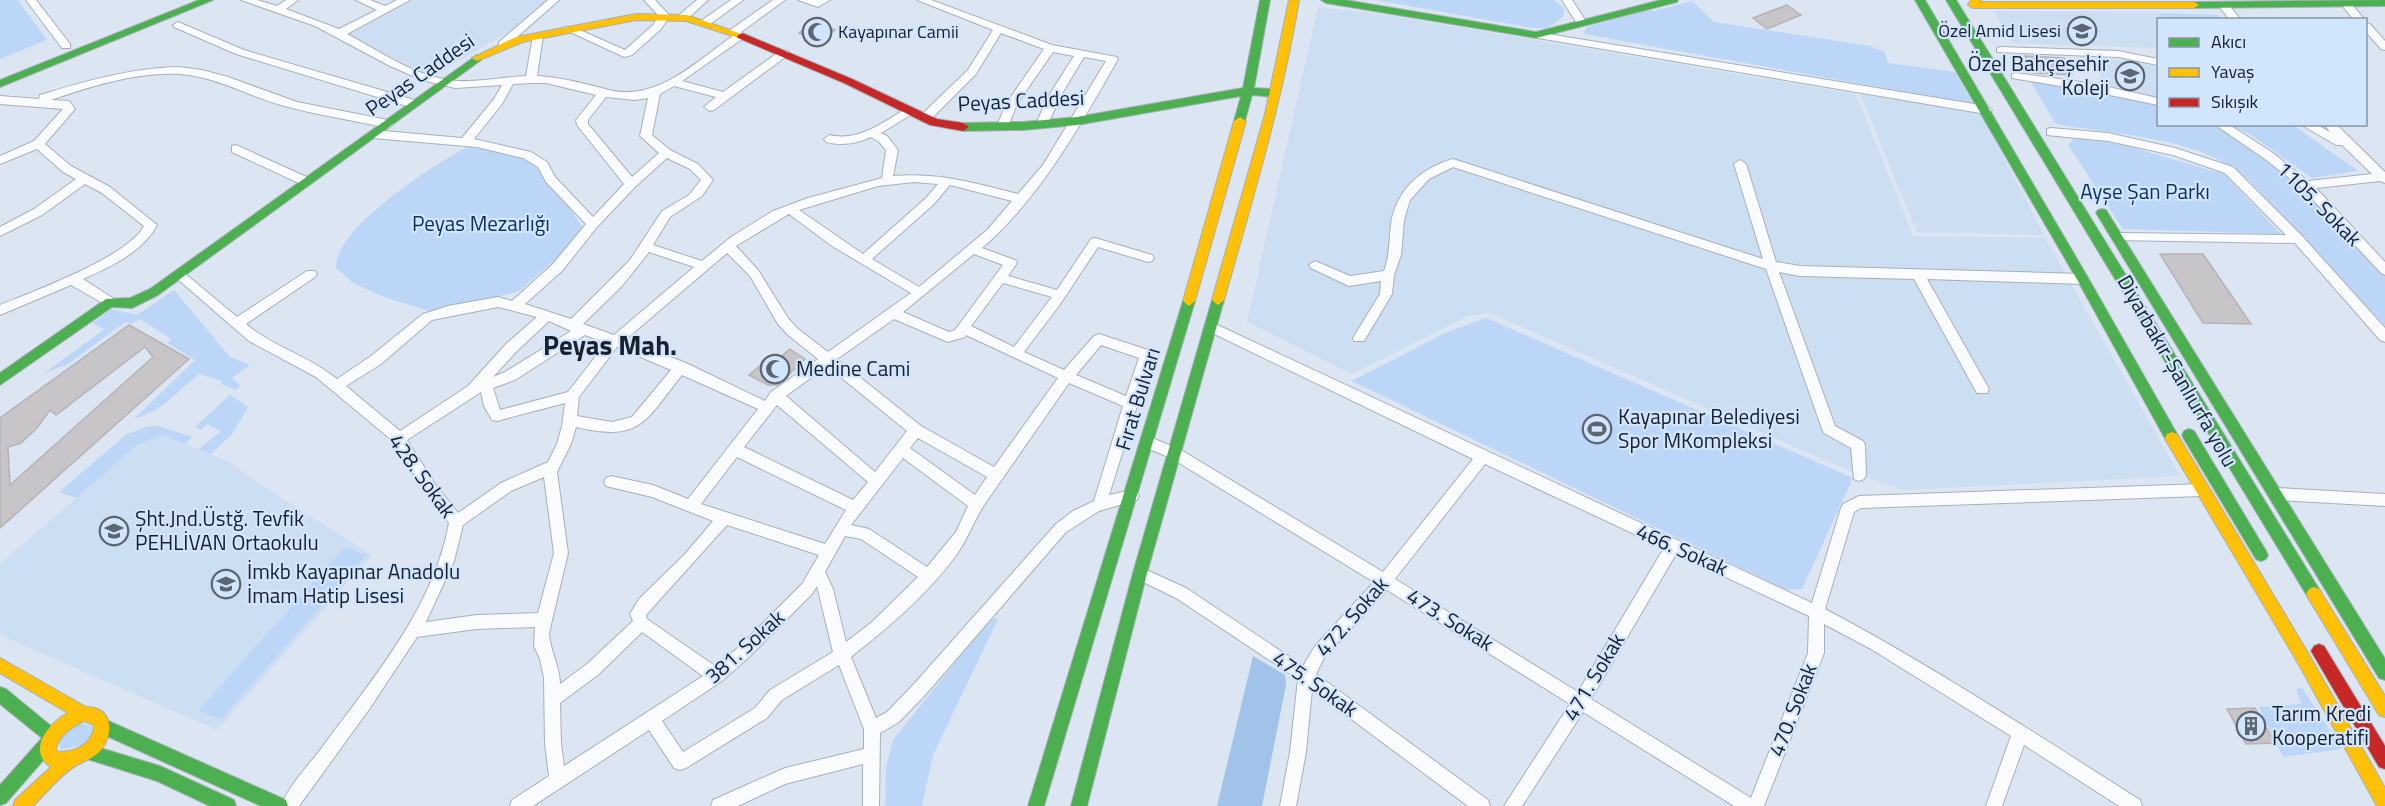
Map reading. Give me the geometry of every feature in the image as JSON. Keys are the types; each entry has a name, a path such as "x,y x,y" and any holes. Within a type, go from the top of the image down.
{"main road":[{"path":"0,73 179,0"},
{"path":"0,84 208,0"},
{"name":"Fırat Bulvarı","path":"1036,806 1132,496 1248,91 1265,0"},
{"path":"1079,806 1140,573 1176,454 1274,93 1288,38 1294,0"},
{"path":"1326,0 1536,35 1567,29 1582,23 1673,0"},
{"path":"1920,0 1995,107 2038,200 2088,274 2201,490 2303,657 2385,804"},
{"path":"1934,0 1986,84"},
{"name":"Diyarbakır-Şanlıurfa yolu","path":"1951,0 2054,164 2122,282 2385,710"},
{"path":"1973,2 2223,5 2239,2 2385,3"},
{"path":"1973,2 1985,23"},
{"name":"Peyas Caddesi","path":"0,380 110,302 132,303 179,275 470,62 503,44 568,29 636,17 665,16 705,23 737,33 784,53 926,118 958,127 1077,121 1248,91 1274,93"},
{"path":"1999,45 2027,95"},
{"path":"2054,164 2091,199 2118,237 2385,673"},
{"path":"2038,200 2057,212"},
{"name":"Diyarbakır-Şanlıurfa yolu","path":"2088,274 2139,350"},
{"name":"Diyarbakır-Şanlıurfa yolu","path":"2181,422 2266,564"},
{"path":"2254,544 2303,657"},
{"path":"2338,594 2356,663"},
{"path":"2314,643 2385,761"},
{"path":"0,665 84,714 98,716 104,727 280,806"},
{"path":"0,694 49,740 49,757 61,762 69,761"},
{"path":"0,797 65,722 84,714"},
{"path":"21,806 69,761 87,752 99,740 104,727"},
{"path":"87,752 132,764 206,793 228,806"}],"street":[{"path":"31,0 66,46"},
{"path":"246,0 322,25 405,69 442,82 474,85 531,79 640,96 671,82 780,0"},
{"path":"277,10 293,0"},
{"path":"361,0 386,10"},
{"path":"338,34 405,0"},
{"path":"503,44 554,0"},
{"path":"568,29 624,54 646,39 665,16 649,0"},
{"path":"682,18 703,0"},
{"path":"705,23 738,0"},
{"path":"803,0 818,4 825,0"},
{"path":"691,506 771,401 920,293 972,249 1022,199 1047,168 1113,59 1050,48 922,0"},
{"path":"1567,0 1582,23"},
{"path":"2351,2 2359,18"},
{"path":"2223,5 2234,18"},
{"path":"178,25 240,52 414,104"},
{"path":"2367,27 2385,47"},
{"path":"926,118 972,72 999,29"},
{"path":"1536,35 1995,107"},
{"path":"531,79 538,36"},
{"path":"1999,45 2118,54 2157,62"},
{"path":"1003,126 1012,104 1050,48"},
{"path":"710,107 784,53"},
{"path":"1042,124 1054,98 1081,53"},
{"path":"34,102 98,80 140,72 193,73 223,78 287,103 388,124"},
{"path":"2016,76 2095,88 2157,102"},
{"path":"465,142 503,94 510,80"},
{"path":"671,82 725,96"},
{"path":"399,438 480,388 510,376 577,328 647,247 666,214 678,204 698,195 706,180 702,173 692,165 666,153 646,136 655,91"},
{"path":"604,92 582,120 583,125 631,184"},
{"path":"0,100 60,102 69,109 38,144 0,160"},
{"path":"830,139 838,143 872,133 911,111"},
{"name":"1105. Sokak","path":"2222,126 2270,156 2306,185 2385,270"},
{"path":"2309,126 2348,145"},
{"path":"2331,126 2348,145 2384,177"},
{"path":"872,133 883,139 892,150 887,171 888,181"},
{"path":"2051,133 2108,136 2175,152 2229,170 2298,240 2385,337"},
{"path":"373,134 465,142 501,148 537,160 543,165 550,178 593,224"},
{"path":"0,310 101,266 147,237 151,231 149,221 85,178 67,169 38,144"},
{"path":"236,148 307,182"},
{"path":"515,305 564,263 579,247 593,224 631,184 666,153"},
{"path":"1359,338 1386,294 1388,275 1395,263 1398,218 1403,203 1422,177 1438,167 1454,163 1771,266 1800,272 2088,274"},
{"path":"1740,164 1771,266 1829,429 1857,445 1859,475"},
{"path":"2306,185 2384,177"},
{"path":"0,231 38,212 85,178"},
{"path":"558,780 553,744 552,678 548,658 542,646 541,633 561,553 550,472 564,444 572,396 588,372 615,342 704,266 754,228 790,209 848,189 914,178 947,181 1022,199"},
{"path":"865,259 930,201 947,181"},
{"path":"790,209 823,237 865,259 920,293"},
{"path":"2118,237 2298,240"},
{"path":"1016,354 1060,295 1095,242 1148,258"},
{"path":"729,246 754,273 788,326 916,430 997,476"},
{"path":"647,247 704,266"},
{"path":"893,313 948,337 960,334 1011,263 972,249"},
{"path":"1315,266 1348,281 1388,275"},
{"path":"236,324 311,274"},
{"path":"1918,274 1982,389"},
{"name":"428. Sokak","path":"179,275 254,338 321,373 399,438 430,488 456,522 453,545 433,593 412,631 352,724 289,806"},
{"path":"1000,278 1060,295"},
{"path":"72,279 110,302"},
{"path":"336,386 376,360 428,317 448,310 498,302 515,305 546,316 771,401 808,421 838,451 876,480"},
{"path":"480,388 546,316"},
{"name":"466. Sokak","path":"1211,327 1483,458 1817,612 1876,644 2134,806"},
{"path":"963,328 1066,377 1131,404"},
{"path":"651,719 680,762 761,713 776,695 842,655 877,627 927,576 962,535 977,504 1066,377 1099,339 1146,356 1100,503"},
{"path":"569,420 605,428 628,426 637,422 681,368"},
{"path":"480,388 497,416 572,396"},
{"name":"381. Sokak","path":"518,806 716,676 744,652 807,589 855,508 916,430"},
{"name":"473. Sokak","path":"1147,442 1176,454 1386,580 1749,806"},
{"path":"735,449 855,508"},
{"path":"901,449 977,504"},
{"name":"472. Sokak","path":"1288,806 1298,752 1306,676 1320,651 1386,580 1483,458"},
{"path":"456,522 506,487 553,466"},
{"path":"611,482 653,491 724,518 829,552"},
{"name":"470. Sokak","path":"1756,806 1816,653 1817,612 1848,508 1859,502 2201,490"},
{"path":"2277,494 2385,500"},
{"path":"872,729 893,717 920,689 1061,528 1083,510 1100,503 1132,496"},
{"path":"716,676 641,622 638,614 644,603 690,558 724,518"},
{"path":"841,529 864,532 927,576"},
{"name":"471. Sokak","path":"1512,806 1581,701 1672,546"},
{"path":"817,572 826,589 842,655 872,729 871,806"},
{"name":"475. Sokak","path":"1140,573 1181,593 1306,676 1482,806"},
{"path":"412,631 477,622 545,620"},
{"path":"553,699 593,669 641,622"},
{"path":"1994,806 2020,734"},
{"path":"719,806 771,781 794,773 872,755"}],"shaded area":[{"path":"414,0 547,0 509,32 432,76 347,36"},
{"path":"1318,7 1380,14 1856,94 1913,236 2045,238 2180,476 1903,490 1859,475 1490,313 1469,316 1351,374 1247,322"},
{"name":"Özel Amid Lisesi","path":"1994,11 2158,12 2162,18 2157,18 2157,48 2013,43"},
{"name":"Özel Bahçeşehir Koleji","path":"2095,58 2132,61 2157,67 2157,98 2104,84"},
{"path":"1860,94 1980,112 2044,235 1917,232"},
{"name":"İmkb Kayapınar Anadolu İmam Hatip Lisesi","path":"163,435 231,463 261,485 372,555 217,730 0,635 0,564 137,445"},
{"path":"1253,656 1285,675 1286,685 1262,806 1217,806"}],"green space":[{"path":"0,0 18,0 47,40 0,59"},
{"path":"1376,0 1554,0 1564,8 1564,16 1547,28 1531,28"},
{"path":"1692,1 1714,22 1870,46 1885,52 1888,63 1955,72 1973,104 1584,34 1587,27 1647,10 1654,11"},
{"path":"2158,13 2217,15 2220,18 2162,18"},
{"path":"2030,81 2157,104 2157,126 2213,126 2230,133 2304,188 2385,275 2385,326 2250,181 2231,167 2211,156 2176,144 2056,124"},
{"path":"2230,126 2294,126 2358,171 2312,178 2251,135"},
{"name":"Ayşe Şan Parkı","path":"2082,138 2123,145 2224,174 2281,234 2123,229 2068,145 2073,139"},
{"name":"Peyas Mezarlığı","path":"467,147 505,152 532,164 572,211 582,227 578,240 519,291 429,311 387,298 353,283 336,268 340,252 351,235 368,217 388,199"},
{"path":"174,290 230,357 250,365 232,378 240,386 236,390 221,384 222,381 199,374 161,406 134,419 195,360 167,343 171,339 140,319 132,324 125,322 64,367 43,374 105,329 92,323 111,309 137,315"},
{"name":"Kayapınar Belediyesi Spor MKompleksi","path":"1486,318 1853,478 1802,589 1786,590 1352,381 1445,333"},
{"path":"230,395 248,407 232,434 211,454 199,449 221,431 207,424 201,430 195,427"},
{"path":"149,426 159,426 192,437 185,444 162,435 137,445 76,498 59,492 127,434"},
{"path":"345,547 366,555 221,719 199,710"},
{"path":"990,619 998,619 933,755 922,806 885,806 886,767 893,740"},
{"path":"2302,688 2342,749 2283,757 2259,707 2301,704 2296,689"},
{"path":"79,723 92,726 93,730 86,744 60,750 59,738"}],"building":[{"path":"1787,5 1801,15 1767,29 1753,18"},
{"name":"Kayapınar Camii","path":"814,22 835,30 819,41 799,33"},
{"path":"2025,56 2064,58 2072,75 2033,73"},
{"path":"2160,254 2203,254 2251,324 2203,323"},
{"path":"129,325 189,359 0,528 0,418","holes":["145,347 153,357 10,485 8,447 21,443 37,428 50,410 56,415"]},
{"name":"Medine Cami","path":"790,349 805,359 778,385 768,385 749,375 769,358 776,361"},
{"name":"Tarım Kredi Kooperatifi","path":"2255,708 2275,743 2246,744 2227,709"}],"traffic: fast":[{"path":"0,84 208,0"},
{"path":"1240,121 1265,0"},
{"path":"1326,0 1536,35 1673,0"},
{"path":"1920,0 2083,279 2172,438"},
{"path":"1951,0 2314,594"},
{"path":"2194,5 2385,3"},
{"path":"0,380 110,302 132,303 154,292 477,58"},
{"path":"963,127 1023,126 1077,121 1248,91 1274,93"},
{"path":"2102,213 2385,673"},
{"path":"1079,806 1140,573 1218,300"},
{"path":"1036,806 1189,301"},
{"path":"2189,435 2261,555"},
{"path":"0,694 51,736"},
{"path":"104,727 280,806"},
{"path":"0,797 47,744"},
{"path":"87,752 160,774 228,806"}],"traffic: slow":[{"path":"1218,300 1270,114 1294,0"},
{"path":"1976,0 1973,5 2194,5"},
{"path":"477,58 520,39 636,17 687,18 742,36"},
{"path":"1189,301 1240,121"},
{"path":"2172,438 2303,658 2385,804"},
{"path":"2314,594 2385,710"},
{"path":"0,665 84,714"},
{"path":"84,714 92,714 102,721 99,739 81,756 54,760 47,751 55,732 65,723 84,714"},
{"path":"21,806 69,761"}],"traffic: jam":[{"path":"742,36 848,81 934,122 963,127"},
{"path":"2319,651 2385,761"}],"place":[{"name":"Özel Amid Lisesi","path":"2082,31"},
{"name":"Kayapınar Camii","path":"817,32"},
{"name":"Özel Bahçeşehir Koleji","path":"2130,76"},
{"name":"Medine Cami","path":"775,369"},
{"name":"Kayapınar Belediyesi Spor MKompleksi","path":"1597,429"},
{"name":"Şht.Jnd.Üstğ. Tevfik PEHLİVAN Ortaokulu","path":"114,531"},
{"name":"İmkb Kayapınar Anadolu İmam Hatip Lisesi","path":"226,584"},
{"name":"Tarım Kredi Kooperatifi","path":"2251,726"}],"district":[{"name":"Peyas Mah.","path":"610,346"}]}
